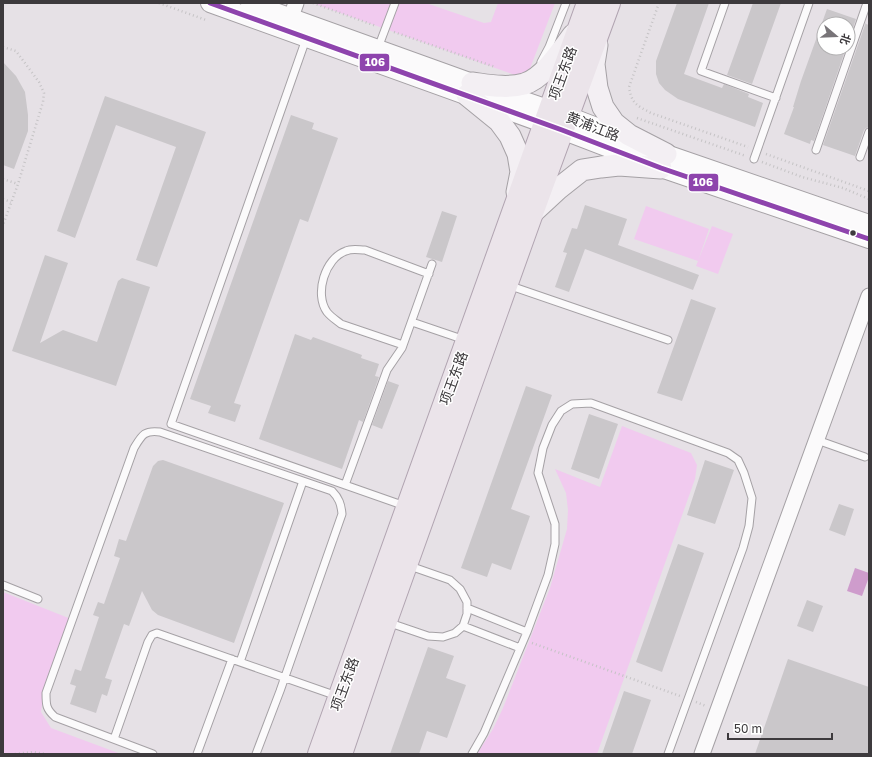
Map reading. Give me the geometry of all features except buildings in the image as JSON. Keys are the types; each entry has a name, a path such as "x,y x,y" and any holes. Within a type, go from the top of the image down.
{"main road":[{"name":"项王东路","path":"342,754 377,618 556,120 589,19 609,3"},
{"path":"469,89 495,86 513,86 532,81 558,56 589,19"},
{"path":"589,19 597,88 603,106 614,123 664,161"},
{"path":"469,89 499,121 510,136 518,154 521,172 523,209 558,189 582,170 664,161"},
{"name":"项王东路","path":"397,562 407,507 475,344"},
{"name":"项王东路","path":"319,754 339,697 377,618"}],"street":[{"name":"黄浦江路","path":"210,3 291,17 306,38 376,55"},
{"name":"黄浦江路","path":"250,3 291,17 376,55 556,120 869,239"},
{"name":"黄浦江路","path":"664,161 869,224"},
{"path":"702,754 869,296"}],"lane":[{"path":"376,55 395,3"},
{"path":"526,78 540,63 549,47 566,3"},
{"path":"725,3 701,71 776,98"},
{"path":"754,159 809,3"},
{"path":"816,150 867,3"},
{"path":"306,38 172,424 407,507"},
{"path":"860,157 869,132"},
{"path":"404,345 341,324 333,318 327,312 323,304 321,292 322,282 332,262 340,254 347,250 354,249 365,250 429,274"},
{"path":"346,485 387,370 404,345 432,264"},
{"path":"498,281 668,340"},
{"path":"412,322 475,344"},
{"path":"472,754 484,733 527,632 548,575 555,544 555,524 538,473 543,448 552,425 561,411 572,404 591,403 728,453 738,460 752,498 749,526 743,548 668,754"},
{"path":"153,754 55,717 49,712 46,705 46,693 134,448 145,433 151,431 160,432 332,491 337,496 341,504 342,514 256,754"},
{"path":"817,440 865,457"},
{"path":"240,662 304,481"},
{"path":"377,618 428,636 443,636 455,633 463,626 467,614 467,602 460,589 450,580 397,562"},
{"path":"3,585 38,599"},
{"path":"467,608 527,632"},
{"path":"463,626 520,648"},
{"path":"114,739 148,642 152,635 158,633 339,697"},
{"path":"196,754 232,659"}],"path":[{"path":"659,3 629,87 631,98 637,105 651,113 869,191"},
{"path":"3,47 16,51 39,82 44,92 43,102 18,184 3,225"},
{"path":"3,179 18,184"},
{"path":"3,199 11,202"},
{"path":"523,640 718,710"},
{"path":"15,754 33,752 46,754"}],"shaded area":[{"path":"426,3 484,23 491,22 498,3 555,3 526,79 315,4"},
{"path":"646,206 709,229 698,261 634,239"},
{"path":"712,226 733,234 718,274 696,266"},
{"path":"622,426 691,453 697,465 695,479 597,754 477,754 493,729 503,708 550,588 567,529 568,510 566,493 555,469 600,487"},
{"path":"855,568 869,573 862,596 847,591"},
{"path":"3,592 71,619 43,697 41,712 51,728 121,754 3,754"}],"transit line":[{"name":"106","path":"210,3 562,130 661,168 869,239"}]}
